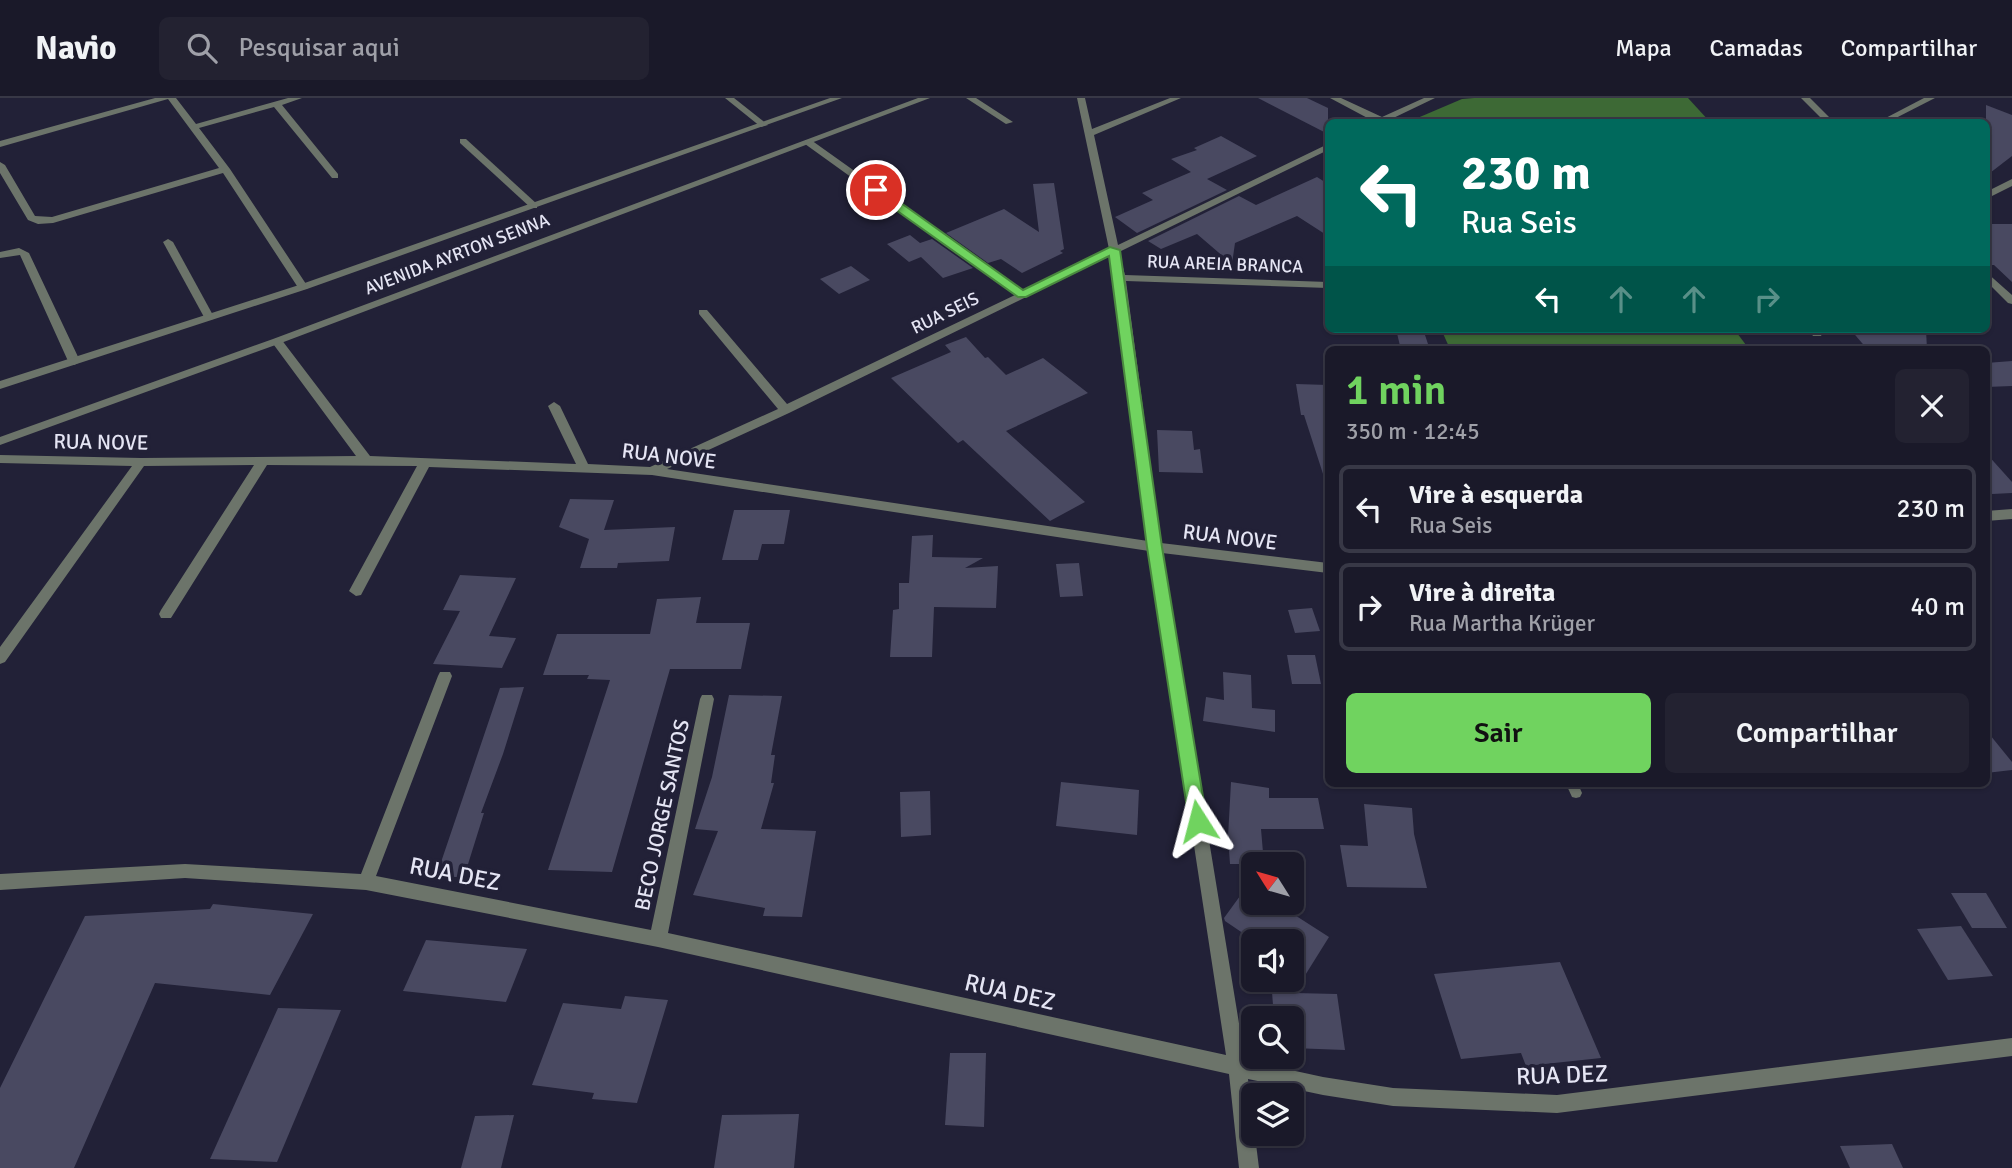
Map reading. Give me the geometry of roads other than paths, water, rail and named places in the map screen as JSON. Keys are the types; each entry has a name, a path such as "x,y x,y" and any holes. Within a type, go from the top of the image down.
{"street":[{"path":"0,144 165,98"},
{"path":"172,98 226,169 303,287"},
{"path":"194,127 299,98"},
{"path":"729,98 764,125"},
{"name":"AVENIDA AYRTON SENNA","path":"0,385 303,287 838,98"},
{"name":"AVENIDA AYRTON SENNA","path":"0,440 277,341 926,98"},
{"path":"970,98 1009,122"},
{"path":"1081,98 1120,278 1155,547 1237,1068 1249,1168"},
{"path":"1088,134 1177,98"},
{"path":"1334,98 1374,119"},
{"path":"1386,119 1431,98"},
{"path":"1805,98 1827,119"},
{"path":"1888,119 1931,98"},
{"path":"276,104 335,176"},
{"path":"463,141 534,206"},
{"path":"808,142 1022,295"},
{"name":"RUA SEIS","path":"652,471 785,410 1325,148"},
{"path":"0,165 31,218 38,221 53,220 226,169"},
{"path":"1990,194 2012,182"},
{"path":"168,243 209,317"},
{"path":"0,256 16,251 24,253 74,361"},
{"name":"RUA AREIA BRANCA","path":"1120,278 1325,285"},
{"path":"1990,279 2012,301"},
{"path":"703,313 785,410"},
{"path":"277,341 366,460"},
{"path":"554,405 583,466"},
{"name":"RUA NOVE","path":"0,459 141,462 366,460 583,466 652,471 1155,547 1325,568"},
{"path":"166,614 263,461"},
{"path":"0,658 141,462"},
{"path":"356,591 425,462"},
{"path":"1990,516 2012,514"},
{"path":"366,883 445,676"},
{"name":"BECO JORGE SANTOS","path":"658,939 707,699"},
{"name":"RUA DEZ","path":"0,882 185,871 366,883 658,939 1237,1068 1393,1097 1557,1104 2012,1047"}]}
